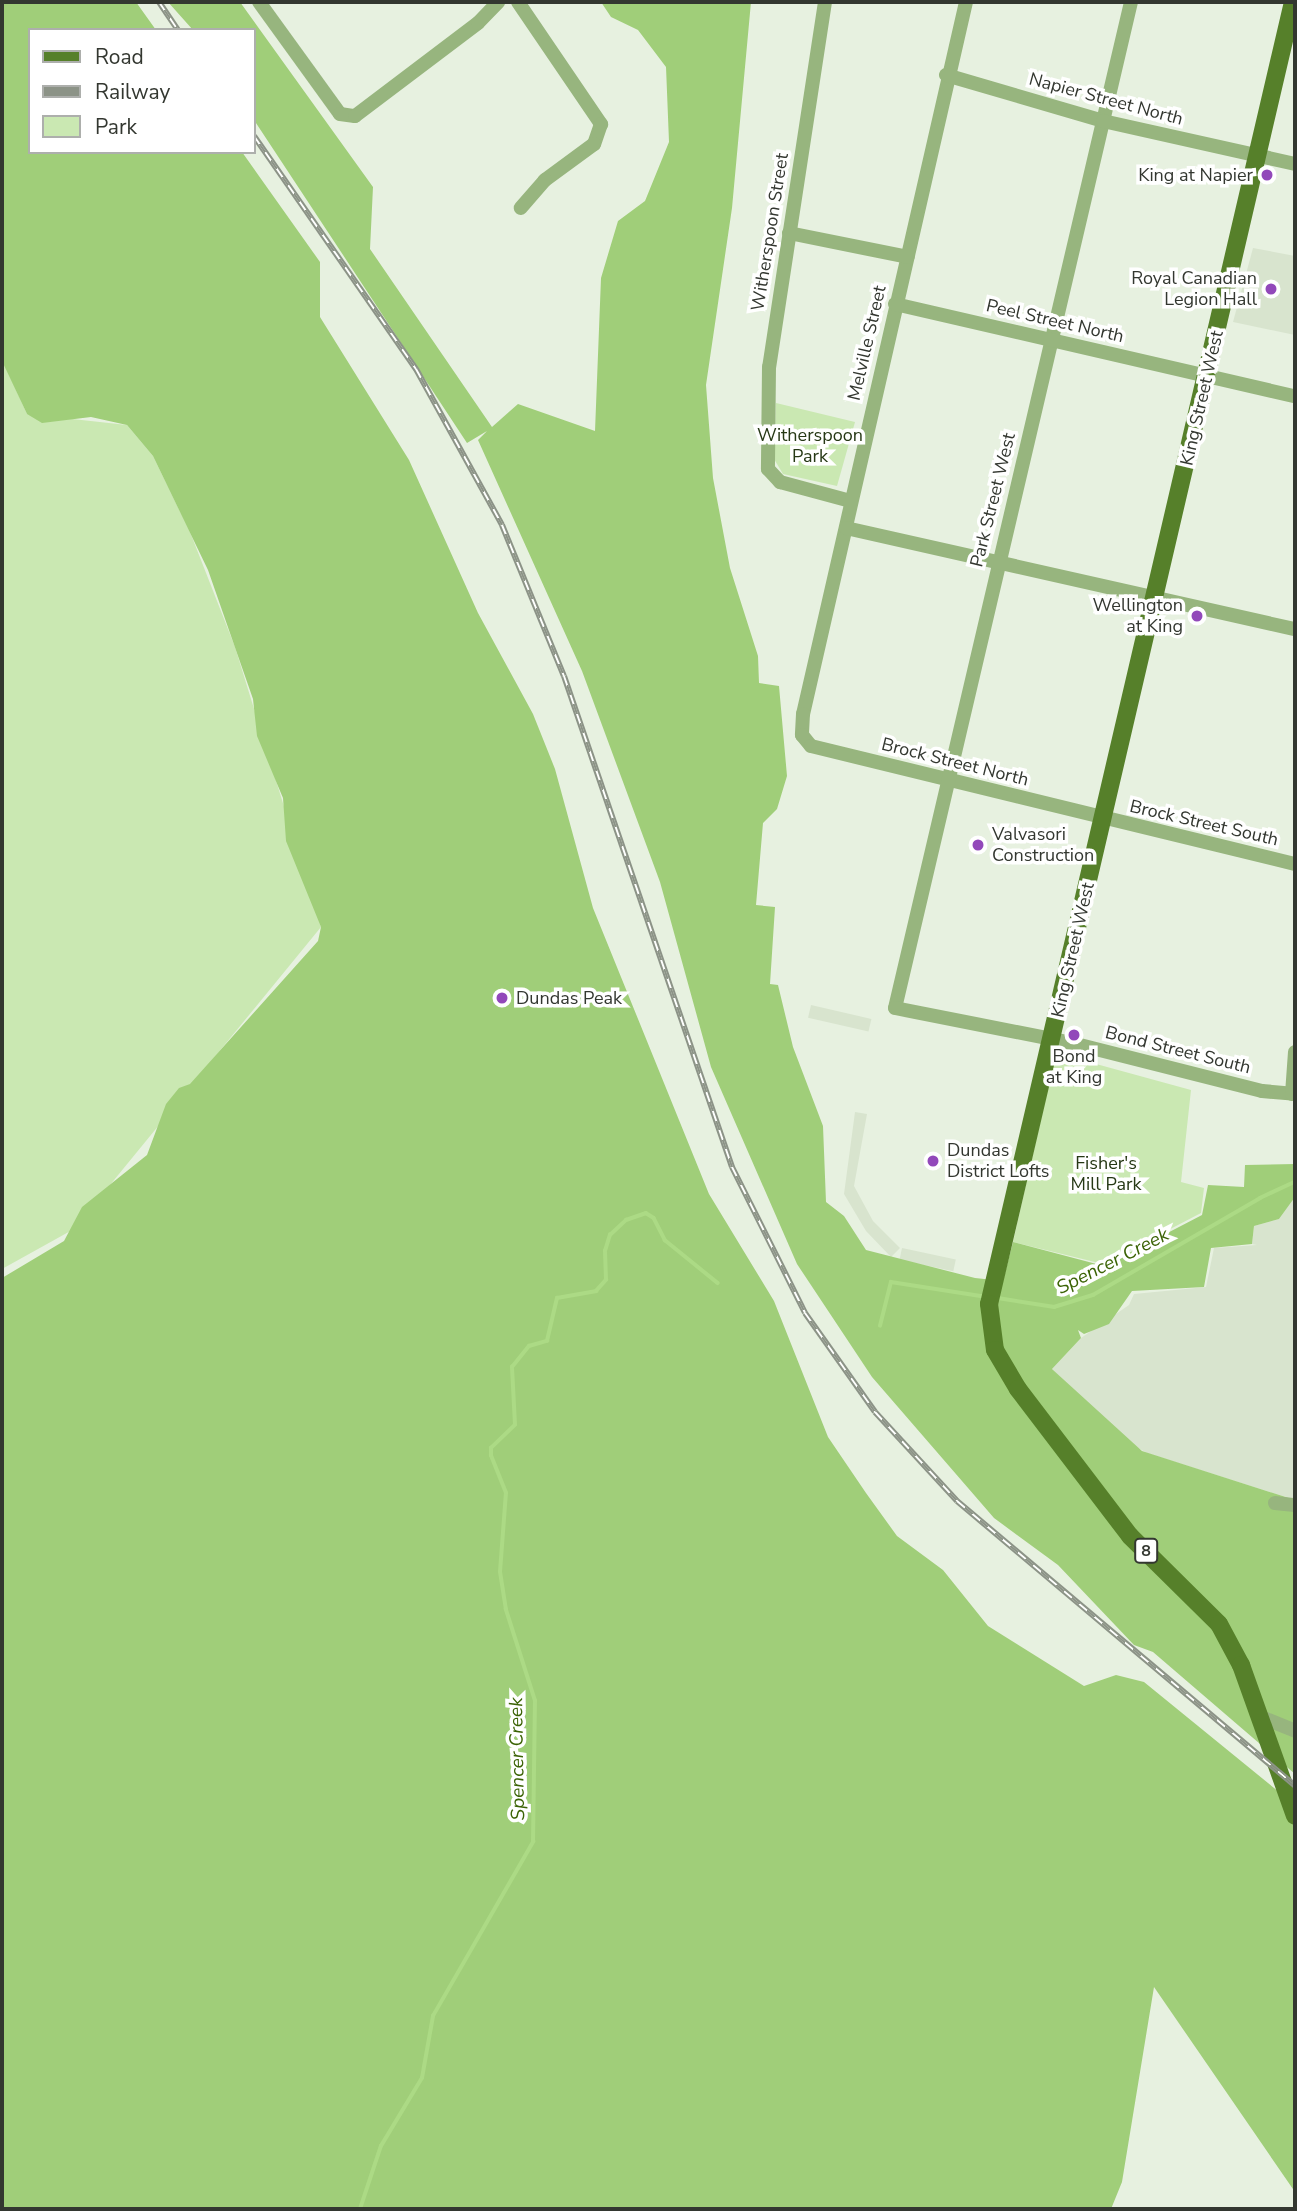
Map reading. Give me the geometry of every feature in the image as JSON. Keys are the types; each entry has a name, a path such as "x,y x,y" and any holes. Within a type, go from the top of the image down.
{"main road":[{"name":"King Street West","path":"1293,2 989,1304 995,1350 1018,1389 1130,1536 1219,1625 1241,1665 1295,1816"}],"street":[{"path":"259,2 340,114 347,116 362,112 478,23 498,2"},
{"path":"518,2 601,124 594,144 545,180 521,208"},
{"name":"Witherspoon Street","path":"825,2 769,366 768,469 780,482 851,501"},
{"name":"Melville Street","path":"802,735 803,714 895,304 908,257 946,75 965,2"},
{"name":"Park Street West","path":"895,1008 1131,2"},
{"name":"Napier Street North","path":"946,75 1103,121 1295,164"},
{"path":"789,233 908,257"},
{"name":"Peel Street North","path":"895,304 1295,396"},
{"path":"846,528 1295,629"},
{"name":"Brock Street North","path":"802,735 811,746 1103,819"},
{"name":"Brock Street South","path":"1103,819 1295,864"},
{"name":"Bond Street South","path":"895,1008 1052,1039 1215,1081 1294,1094"},
{"path":"1294,1094 1295,1052"},
{"path":"1275,1503 1295,1505"},
{"path":"1261,1717 1295,1731"}],"shaded area":[{"path":"1253,248 1295,256 1295,335 1233,322"},
{"path":"811,1005 871,1019 868,1032 808,1018"},
{"path":"855,1112 867,1114 854,1186 873,1221 900,1248 891,1257 866,1231 844,1194"},
{"path":"1295,1197 1295,1500 1147,1453 1131,1444 1052,1369 1081,1338 1129,1305 1134,1294 1206,1287 1214,1248 1257,1245 1252,1244 1254,1226 1279,1219"},
{"path":"902,1248 956,1259 953,1271 900,1260"}],"green space":[{"path":"2,2 136,2 155,28 28,28 28,154 243,154 320,262 320,317 409,460 478,613 533,714 555,769 593,908 709,1194 774,1301 828,1437 897,1536 943,1570 988,1626 1084,1686 1116,1675 1144,1682 1295,1805 1295,2192 1154,1987 1122,2182 1111,2209 2,2209 2,1278 64,1241 82,1207 147,1155 166,1104 179,1088 190,1084 318,941 321,927 286,841 283,798 257,736 253,699 208,570 153,456 127,425 91,417 42,423 27,414 2,361"},
{"path":"168,2 240,2 373,187 370,249 492,427 518,404 595,431 601,278 618,221 645,201 669,142 666,67 638,30 611,17 601,2 751,2 732,208 706,385 713,478 730,568 758,656 759,683 779,686 787,776 777,809 763,823 756,905 775,907 770,984 778,985 793,1047 823,1126 826,1202 844,1216 866,1250 975,1278 1003,1281 1013,1242 1104,1266 1202,1215 1208,1185 1244,1187 1245,1165 1295,1164 1295,1197 1279,1219 1254,1226 1252,1244 1211,1248 1204,1287 1132,1291 1109,1324 1084,1334 1078,1330 1081,1338 1052,1369 1142,1451 1295,1500 1295,1774 1153,1652 1134,1645 1058,1565 994,1518 872,1377 797,1264 711,1067 660,882 582,671 478,440 487,431 467,443 256,123 256,28 191,28"},
{"path":"2,359 27,414 127,425 153,456 190,532 235,647 321,927 74,1229 2,1269"},
{"name":"Witherspoon Park","path":"776,403 855,422 837,486 783,474 774,459"},
{"name":"Fisher's Mill Park","path":"1056,1053 1191,1090 1181,1182 1204,1188 1201,1213 1103,1264 1013,1242"}],"waterway":[{"name":"Spencer Creek","path":"998,1298 1054,1307 1093,1295 1260,1198 1295,1182"},
{"name":"Spencer Creek","path":"360,2209 381,2146 422,2078 433,2016 533,1842 535,1701 506,1610 500,1572 506,1493 491,1456 491,1448 515,1425 512,1367 529,1346 547,1341 557,1298 596,1291 606,1280 605,1251 610,1235 626,1220 646,1213 654,1218 665,1240 718,1283"},
{"name":"Spencer Creek","path":"880,1326 891,1282 987,1297"}],"railway":[{"path":"159,2 177,28"},
{"path":"256,139 416,369 502,525 564,676 732,1167 805,1313 875,1412 957,1501 1295,1786"}],"place":[{"name":"King at Napier","path":"1267,175"},
{"name":"Royal Canadian Legion Hall","path":"1271,289"},
{"name":"Wellington at King","path":"1197,616"},
{"name":"Valvasori Construction","path":"978,845"},
{"name":"Dundas Peak","path":"502,998"},
{"name":"Bond at King","path":"1074,1035"},
{"name":"Dundas District Lofts","path":"933,1161"}]}
